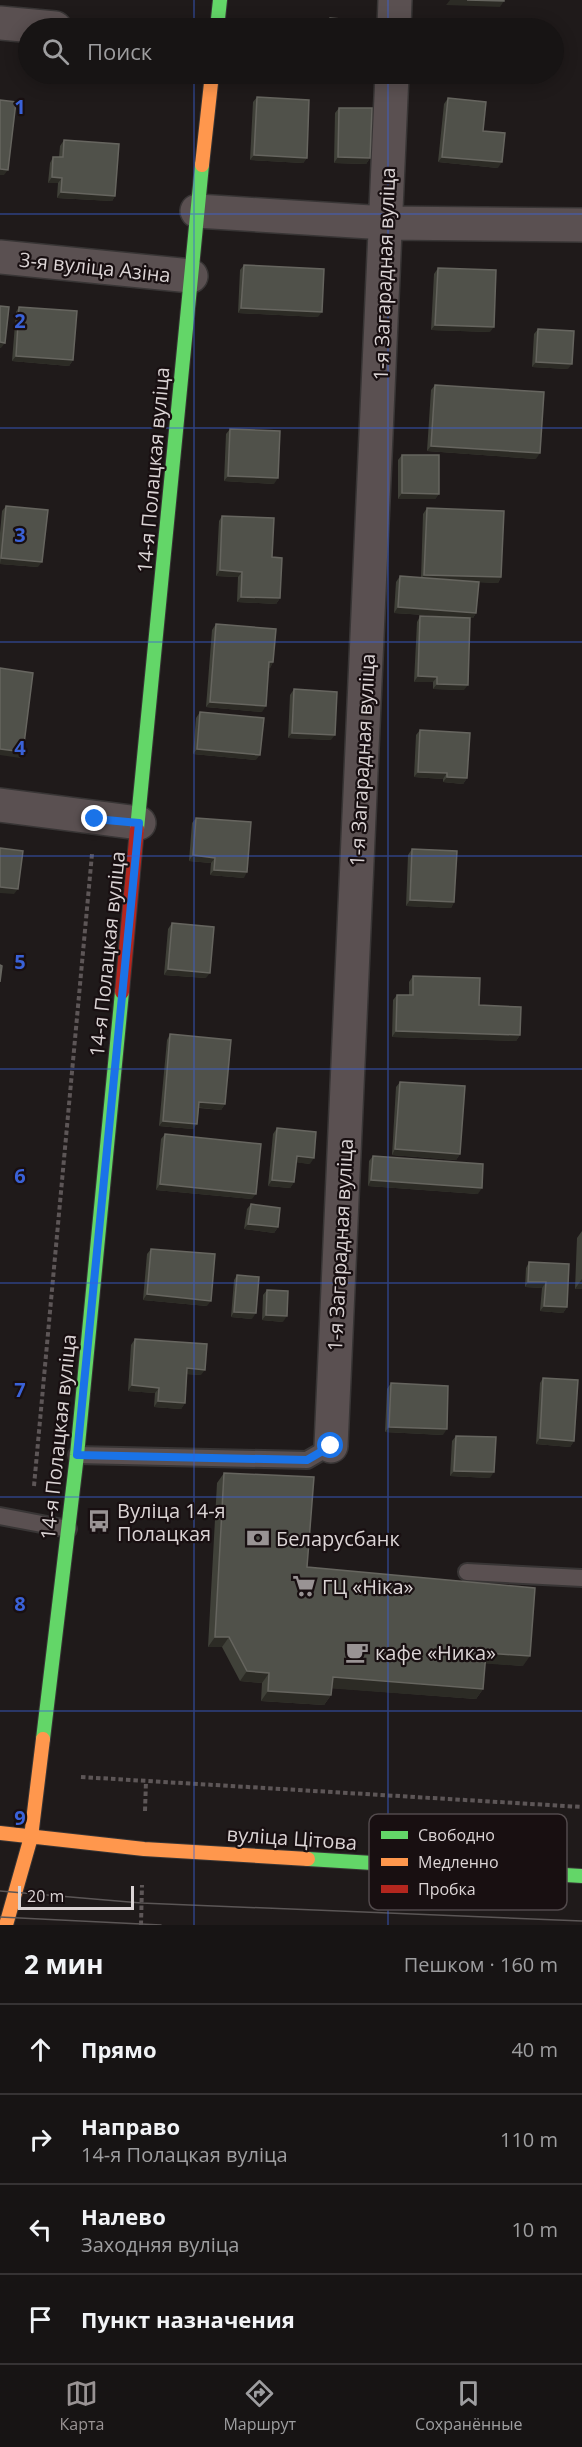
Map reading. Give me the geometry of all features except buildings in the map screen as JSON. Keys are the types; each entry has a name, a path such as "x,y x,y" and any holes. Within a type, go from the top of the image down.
{"main road":[{"path":"218,18 220,0"},
{"name":"14-я Полацкая вуліца","path":"6,1925 31,1837 77,1455 211,84"},
{"name":"вуліца Цітова","path":"0,1833 144,1849 369,1863"},
{"name":"вуліца Цітова","path":"567,1875 582,1876"}],"street":[{"path":"394,18 395,0"},
{"path":"0,23 18,25"},
{"name":"1-я Загарадная вуліца","path":"331,1446 392,84"},
{"path":"197,211 386,223 582,225"},
{"name":"3-я вуліца Азіна","path":"0,257 191,276"},
{"path":"0,805 139,823"}],"lane":[{"path":"77,1455 307,1460 331,1446"},
{"path":"0,1516 68,1528"},
{"path":"467,1572 582,1578"}],"path":[{"path":"30,1521 95,819"},
{"path":"81,1777 582,1808"},
{"path":"145,1811 146,1780"},
{"path":"141,1925 142,1885"}],"tram line":[{"path":"0,1891 141,1903 582,1921"},
{"path":"0,1917 161,1925"}],"traffic: fast":[{"path":"218,18 220,0"},
{"path":"137,829 202,165"},
{"path":"43,1739 77,1455 122,992"},
{"path":"308,1859 369,1863"},
{"path":"567,1875 582,1876"}],"traffic: slow":[{"path":"202,165 211,84"},
{"path":"6,1925 31,1837 43,1739"},
{"path":"0,1833 144,1849 308,1859"}],"traffic: jam":[{"path":"122,992 137,829"}],"place":[{"name":"Вуліца 14-я Полацкая","path":"99,1521"},
{"name":"Беларусбанк","path":"258,1538"},
{"name":"ГЦ «Ніка»","path":"304,1586"},
{"name":"кафе «Ника»","path":"357,1652"}],"route":[{"path":"95,819 139,823 77,1455 307,1460 331,1446"}]}
